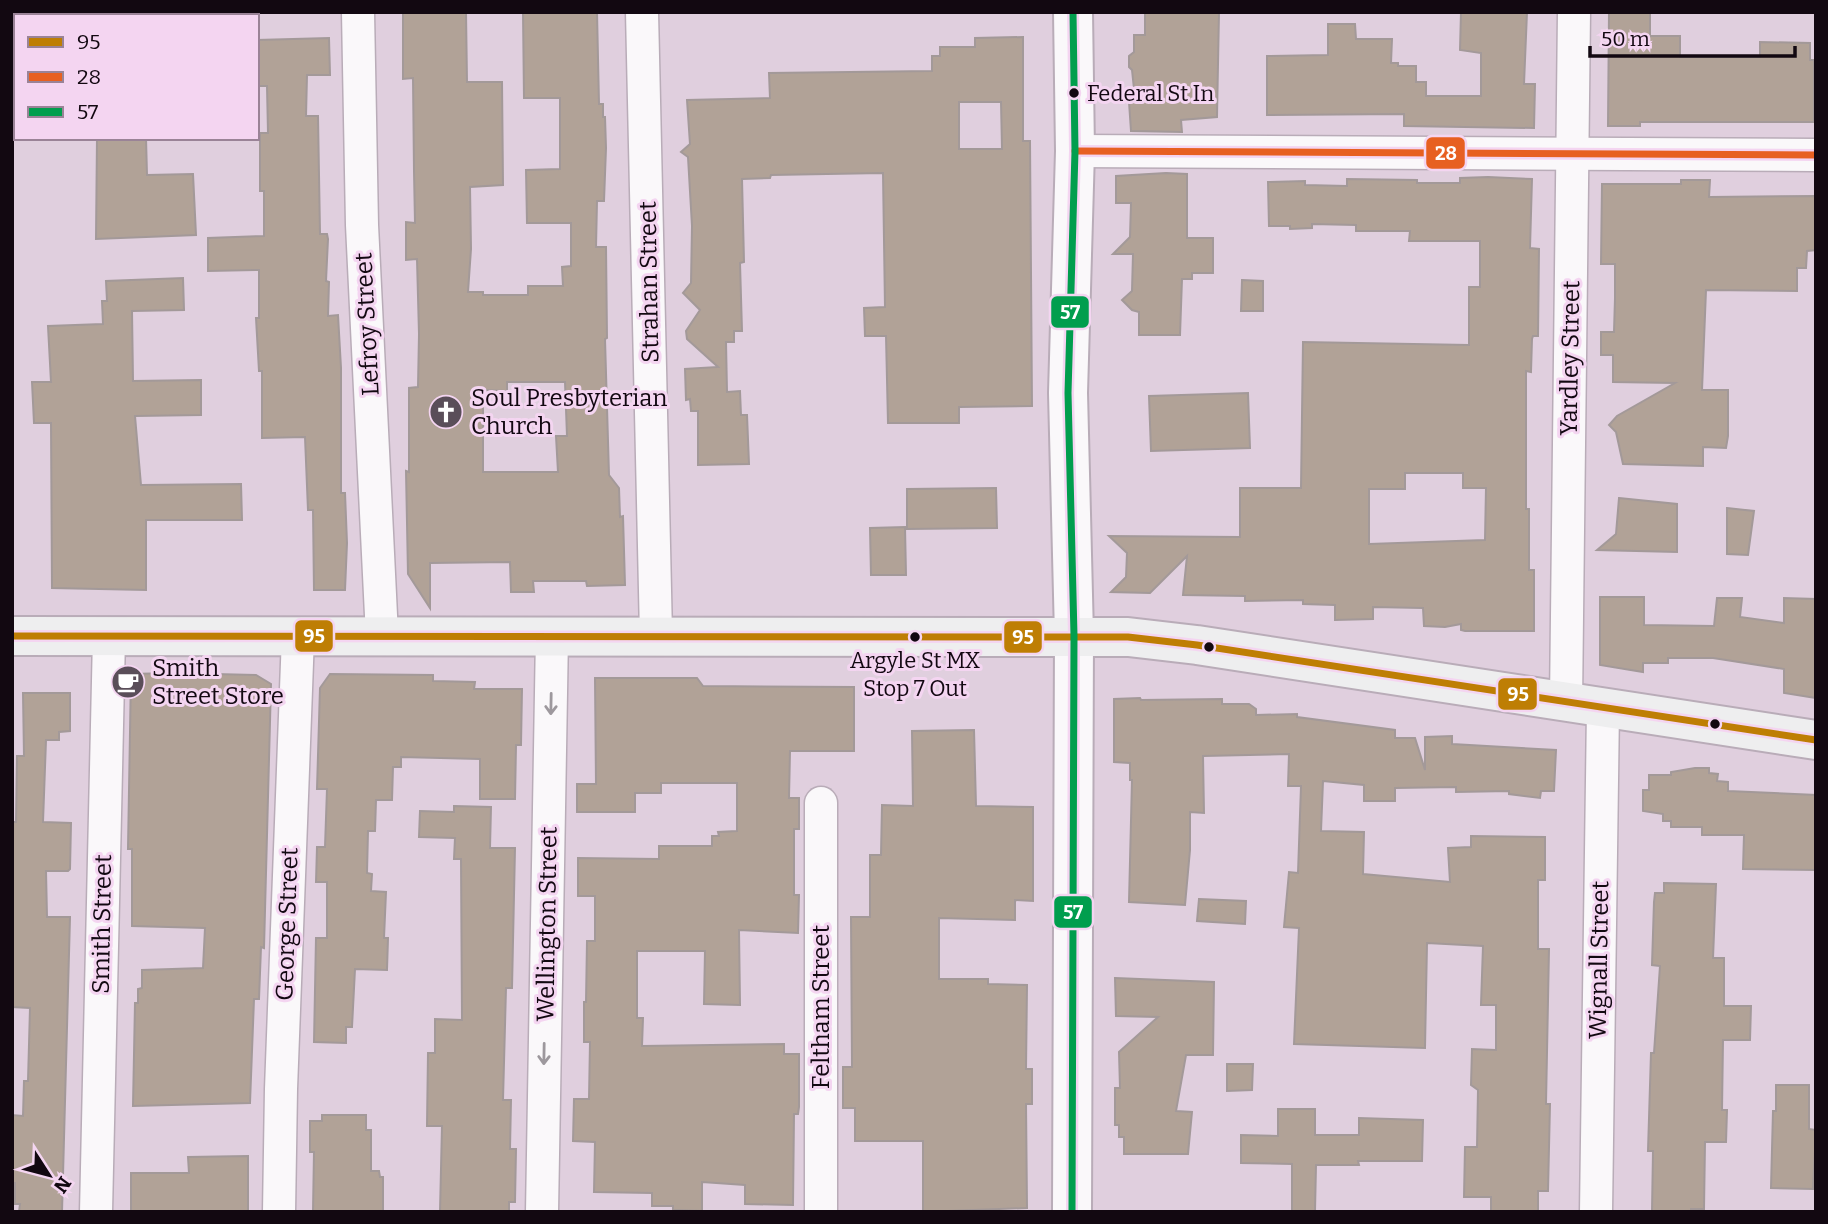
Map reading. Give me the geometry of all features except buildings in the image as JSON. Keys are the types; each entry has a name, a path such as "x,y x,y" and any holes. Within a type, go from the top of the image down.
{"main road":[{"path":"12,636 1128,637 1197,645 1816,740"}],"street":[{"name":"Lefroy Street","path":"358,12 362,225 382,636"},
{"name":"Strahan Street","path":"642,12 656,635"},
{"path":"1072,1212 1074,635 1068,393 1075,151 1073,12"},
{"name":"Yardley Street","path":"1566,703 1574,12"},
{"path":"1075,151 1816,155"},
{"name":"Wellington Street","path":"542,1212 552,635"},
{"name":"George Street","path":"279,1212 298,636"},
{"name":"Smith Street","path":"96,1212 108,637"},
{"name":"Wignall Street","path":"1596,1212 1603,708"},
{"name":"Feltham Street","path":"821,803 821,1212"}],"transit line":[{"name":"57","path":"1072,1212 1074,635 1068,393 1075,151 1073,12"},
{"name":"28","path":"1075,151 1816,155"},
{"name":"95","path":"12,636 1128,637 1197,645 1816,740"}],"place":[{"name":"Federal St In","path":"1074,93"},
{"name":"Soul Presbyterian Church","path":"446,412"},
{"name":"Argyle St MX Stop 7 Out","path":"915,637"},
{"name":"Smith Street Store","path":"128,682"}]}
